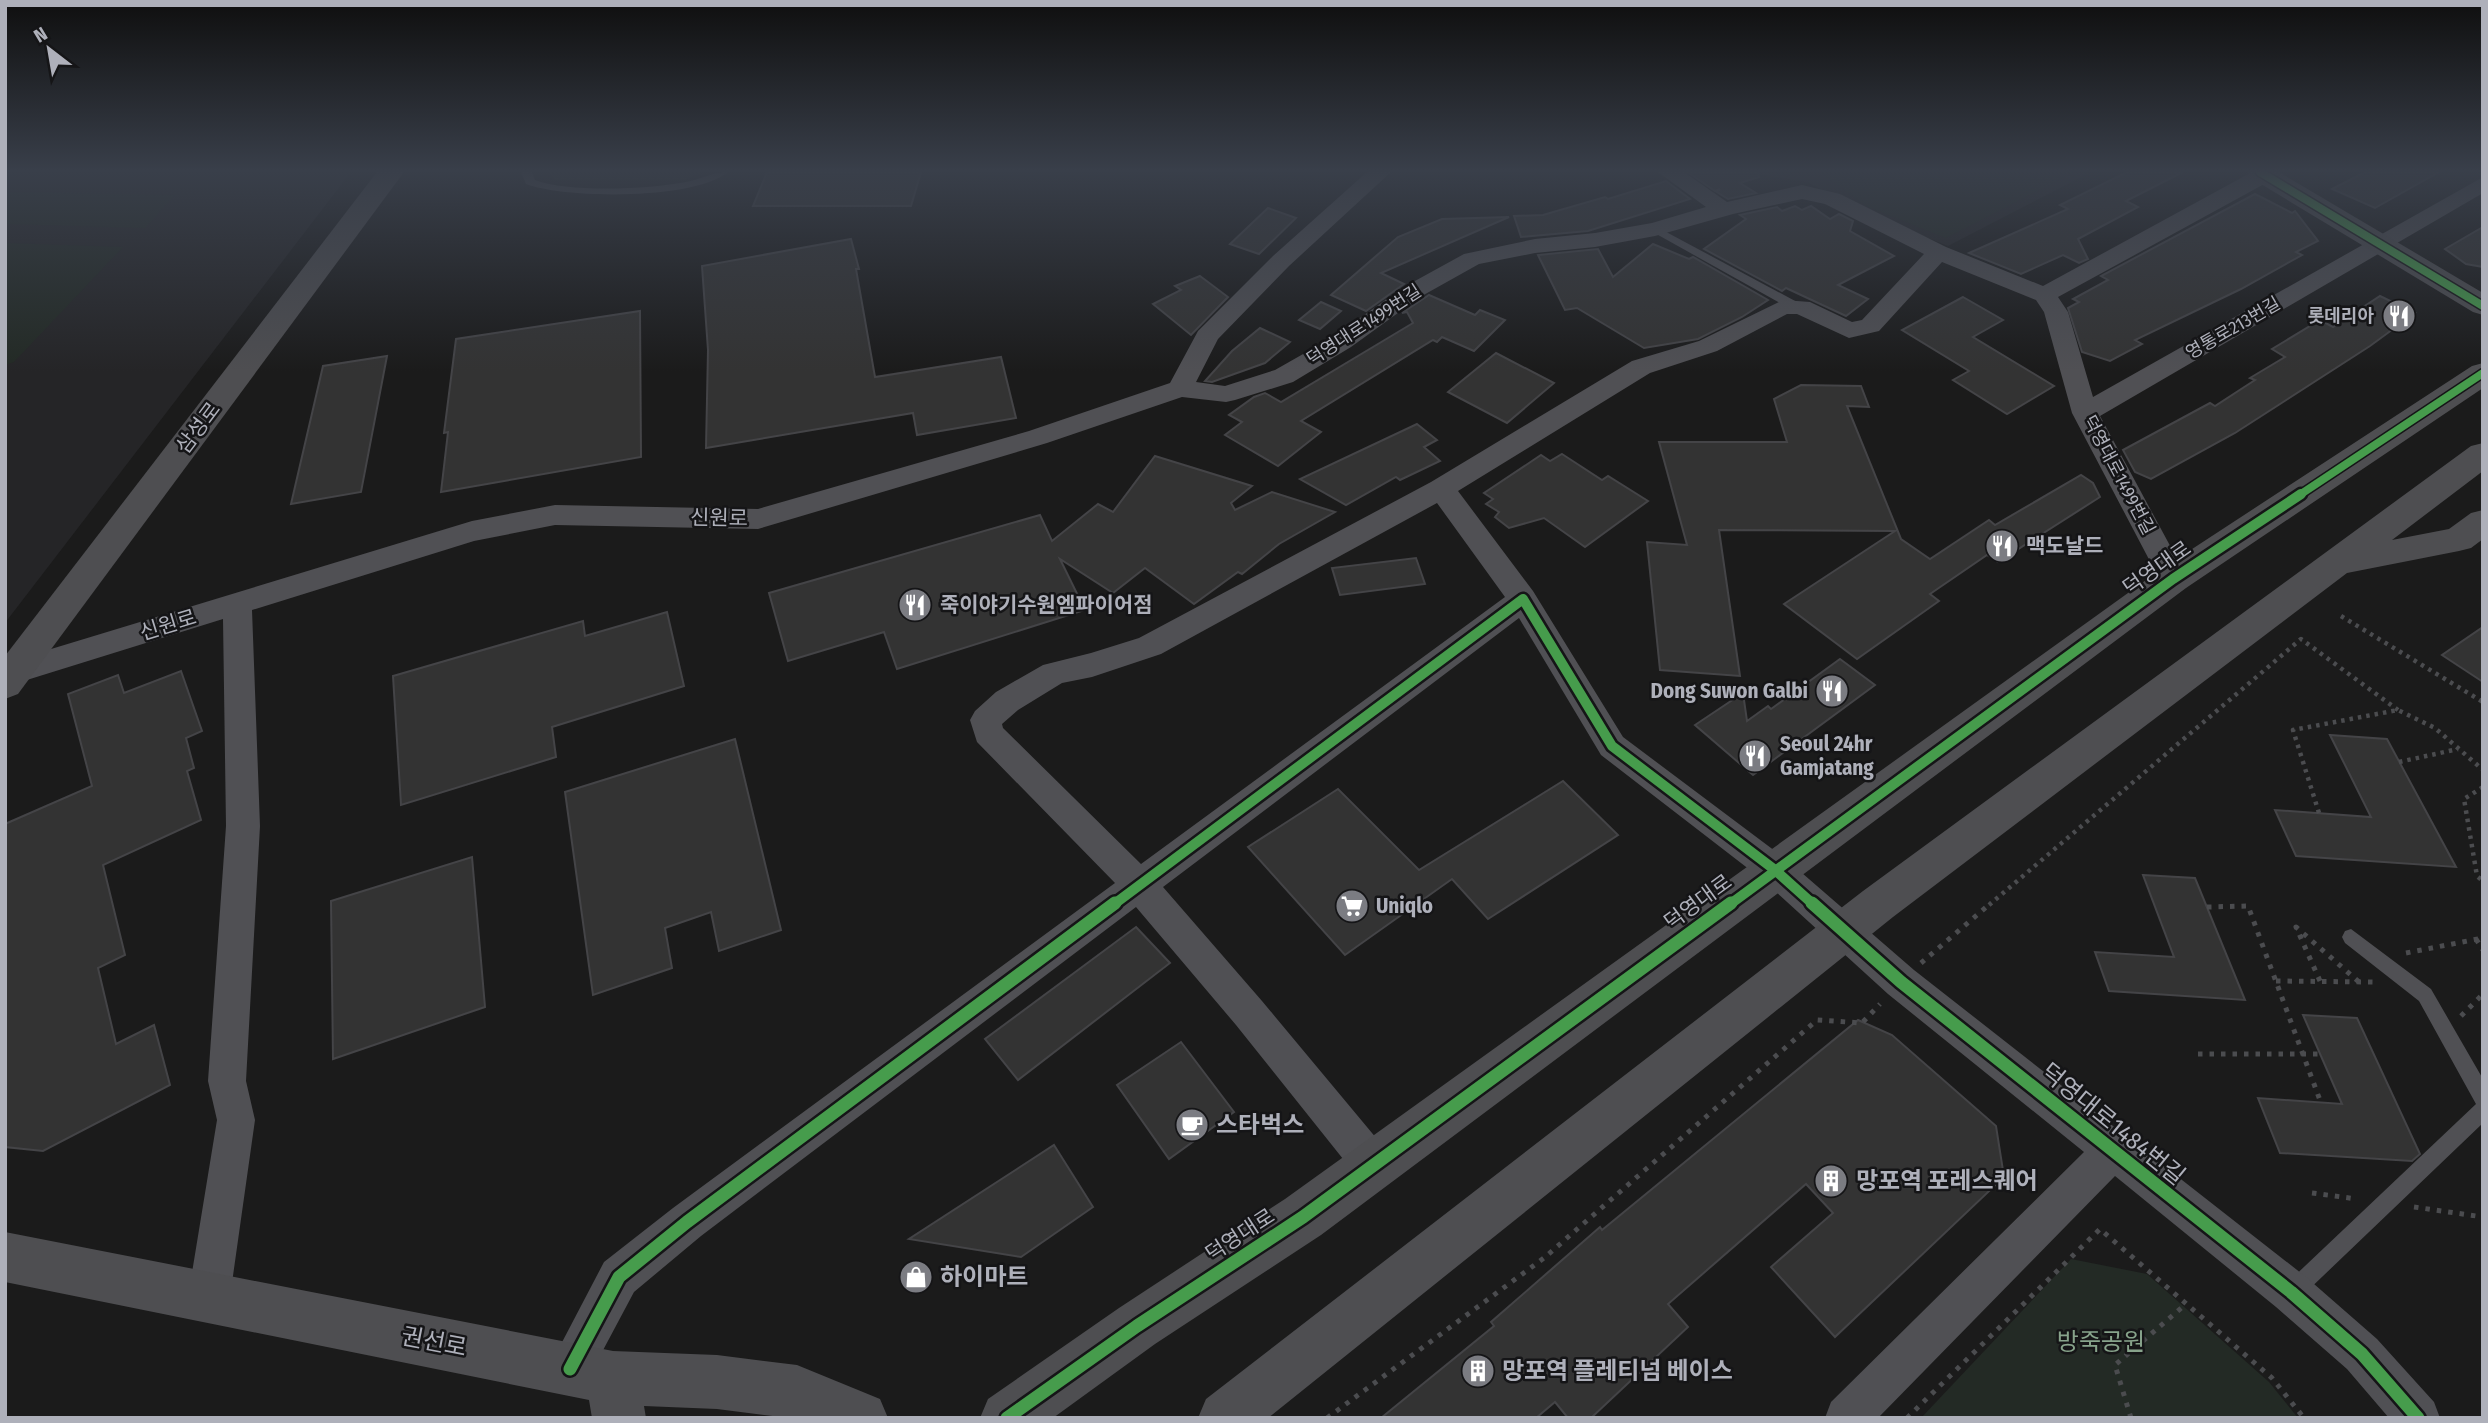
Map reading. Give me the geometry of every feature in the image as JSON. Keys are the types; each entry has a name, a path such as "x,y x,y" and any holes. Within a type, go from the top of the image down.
{"street":[{"name":"삼성로","path":"8,677 341,238"},
{"path":"1181,389 1207,336 1305,238"},
{"name":"덕영대로1499번길","path":"1181,389 1226,394 1284,376 1342,342 1412,292 1472,259 1535,246 1604,238"},
{"name":"덕영대로1499번길","path":"1912,238 2044,295 2056,312 2085,413 2173,579"},
{"path":"2044,295 2147,238"},
{"path":"2372,238 2483,306"},
{"name":"영통로213번길","path":"2085,413 2388,238"},
{"path":"1373,1165 1250,1013 1139,885 988,733 986,720 1007,701 1054,673 1093,665 1150,646 1441,489 1641,367 1708,346 1783,307 1793,305 1849,330 1870,326 1938,251"},
{"name":"덕영대로","path":"1007,1418 1144,1321 1303,1217 2173,579 2483,373"},
{"name":"신원로","path":"8,677 472,531 555,515 758,519 1038,437 1181,389"},
{"path":"1225,1418 1844,931 2483,454"},
{"name":"덕영대로1484번길","path":"1441,489 1523,598 1612,746 1775,870 1901,982 2291,1292 2362,1354 2418,1418"},
{"path":"2337,563 2459,539 2483,522"},
{"path":"601,1388 619,1277 687,1222 1523,598"},
{"path":"209,1297 236,1120 228,1081 243,826 237,603"},
{"path":"1847,1418 2113,1150"},
{"name":"권선로","path":"5,1257 209,1297 601,1388 717,1382 797,1392 861,1418"}],"lane":[{"path":"1671,238 1793,305"},
{"path":"2351,937 2426,995 2483,1098"},
{"path":"2291,1292 2483,1110"}],"path":[{"path":"2341,616 2483,702"},
{"path":"1327,1418 1544,1258 1817,1020 1862,1023 1933,950 2301,639 2398,709 2435,728 2483,770"},
{"path":"2319,813 2292,730 2398,709"},
{"path":"2399,762 2459,749"},
{"path":"2483,787 2464,799 2477,876 2483,881"},
{"path":"2207,906 2248,906 2321,1102"},
{"path":"2320,981 2296,927 2359,982"},
{"path":"2381,961 2483,938"},
{"path":"2476,939 2483,950"},
{"path":"2276,981 2410,983"},
{"path":"2446,1031 2483,994"},
{"path":"2198,1054 2320,1054"},
{"path":"2312,1193 2483,1217"},
{"path":"1907,1418 2100,1229 2272,1378 2304,1418"},
{"path":"2131,1418 2115,1365 2186,1304"}],"shaded area":[{"path":"5,238 300,238 5,623"},
{"path":"1929,238 1963,238 1948,246"}],"green space":[{"path":"5,243 123,247 14,362 5,365"},
{"name":"방죽공원","path":"2071,1259 2147,1274 2269,1382 2298,1418 1921,1418"}],"building":[{"path":"1236,238 1275,238 1259,254 1230,244"},
{"path":"1396,238 1460,238 1381,273 1404,284 1366,311 1331,295"},
{"path":"1719,238 1863,238 1894,256 1838,285 1868,299 1846,316 1786,288 1782,291 1704,249"},
{"path":"2002,238 2079,238 2088,259 2079,263 2063,255 2021,274 1969,253"},
{"path":"2172,238 2316,238 2318,241 2296,252 2302,255 2241,289 2135,340 2142,344 2110,361 2082,352 2068,308 2079,302 2073,299 2108,280 2101,276"},
{"path":"2463,238 2483,238 2483,267 2466,264 2445,249"},
{"path":"851,239 859,269 856,269 875,377 1001,357 1016,418 917,435 913,413 706,448 708,350 702,266"},
{"path":"1653,244 1689,259 1693,257 1768,300 1742,317 1698,339 1644,348 1577,308 1565,310 1538,255 1598,249 1613,277"},
{"path":"1200,276 1228,297 1191,335 1153,304 1181,290 1175,286"},
{"path":"1429,295 1475,315 1480,310 1505,320 1474,351 1442,337 1437,342 1433,340 1301,421 1321,432 1278,466 1225,435 1242,422 1229,415 1254,397 1265,393 1281,402 1413,323 1407,312 1402,313"},
{"path":"2380,296 2415,313 2370,346 2235,433 2151,479 2135,472 2123,450 2210,403 2215,406 2255,380 2250,378 2285,357 2272,349 2320,320 2333,327"},
{"path":"1963,297 2003,320 1973,337 2054,386 2007,414 1953,380 1969,371 1902,330"},
{"path":"1321,302 1341,311 1320,329 1299,320"},
{"path":"640,311 641,457 441,492 448,432 444,433 456,339"},
{"path":"1260,328 1290,342 1265,363 1212,382 1205,381 1232,351"},
{"path":"1496,353 1554,383 1507,423 1448,392"},
{"path":"387,356 361,492 291,504 323,366"},
{"path":"1801,385 1861,386 1869,407 1847,406 1901,539 1930,559 1989,520 1995,525 2081,475 2093,483 2100,497 1998,562 1987,555 1930,594 1939,601 1857,659 1784,604 1895,531 1719,530 1740,676 1660,670 1647,542 1687,545 1659,442 1787,442 1774,399"},
{"path":"1417,424 1437,440 1424,447 1440,461 1400,480 1396,477 1346,505 1300,479"},
{"path":"1562,454 1602,480 1608,476 1648,501 1585,547 1544,518 1509,528 1495,517 1499,512 1486,504 1493,499 1484,493 1541,455 1550,461"},
{"path":"1155,456 1252,486 1231,503 1235,510 1272,492 1335,512 1279,544 1242,574 1238,572 1194,604 1145,568 1113,593 1060,559 1085,610 897,669 884,632 788,661 769,593 1040,515 1052,541 1098,504 1113,512"},
{"path":"1416,558 1425,584 1340,595 1332,568"},
{"path":"667,612 684,686 552,727 556,757 401,805 393,676 583,621 585,636"},
{"path":"2483,627 2483,682 2442,655"},
{"path":"1840,659 1875,685 1753,775 1695,725 1743,693 1747,721 1768,706 1771,709"},
{"path":"181,671 202,731 186,738 194,768 187,771 201,820 103,865 125,955 98,968 116,1044 154,1025 170,1085 43,1151 5,1147 5,824 92,786 68,694 118,675 124,693"},
{"path":"2330,735 2387,739 2456,867 2296,856 2275,810 2371,817"},
{"path":"735,739 781,930 719,951 711,912 665,928 672,968 593,995 565,792"},
{"path":"1563,781 1618,835 1488,919 1452,879 1345,955 1248,847 1338,789 1419,870"},
{"path":"472,857 485,1007 333,1059 331,901"},
{"path":"2143,875 2195,878 2245,1000 2109,991 2095,952 2174,957"},
{"path":"1136,927 1170,963 1018,1080 985,1039"},
{"path":"2303,1015 2357,1018 2420,1154 2412,1161 2280,1153 2258,1098 2342,1104"},
{"name":"망포역 포레스퀘어","path":"1858,1020 1892,1035 1996,1126 2004,1177 1835,1337 1771,1267 1833,1213 1806,1184 1668,1304 1688,1327 1591,1418 1568,1418 1555,1402 1536,1418 1381,1418 1494,1326 1491,1322 1600,1227 1602,1230"},
{"path":"1181,1042 1234,1112 1169,1159 1117,1085"},
{"path":"1054,1145 1093,1207 1021,1257 909,1239"}],"cycle path":[{"path":"2371,238 2483,306"},
{"path":"1007,1418 1137,1326 1303,1217 2173,579 2483,373"},
{"path":"570,1369 619,1277 687,1222 1523,599 1612,746 1775,870 1901,982 2291,1292 2362,1354 2418,1418"}],"place":[{"name":"롯데리아","path":"2399,316"},
{"name":"맥도날드","path":"2002,546"},
{"name":"죽이야기수원엠파이어점","path":"915,605"},
{"name":"Dong Suwon Galbi","path":"1832,691"},
{"name":"Seoul 24hr Gamjatang","path":"1755,756"},
{"name":"Uniqlo","path":"1352,906"},
{"name":"스타벅스","path":"1192,1125"},
{"name":"망포역 포레스퀘어","path":"1831,1181"},
{"name":"하이마트","path":"916,1277"},
{"name":"망포역 플레티넘 베이스","path":"1478,1371"}]}
